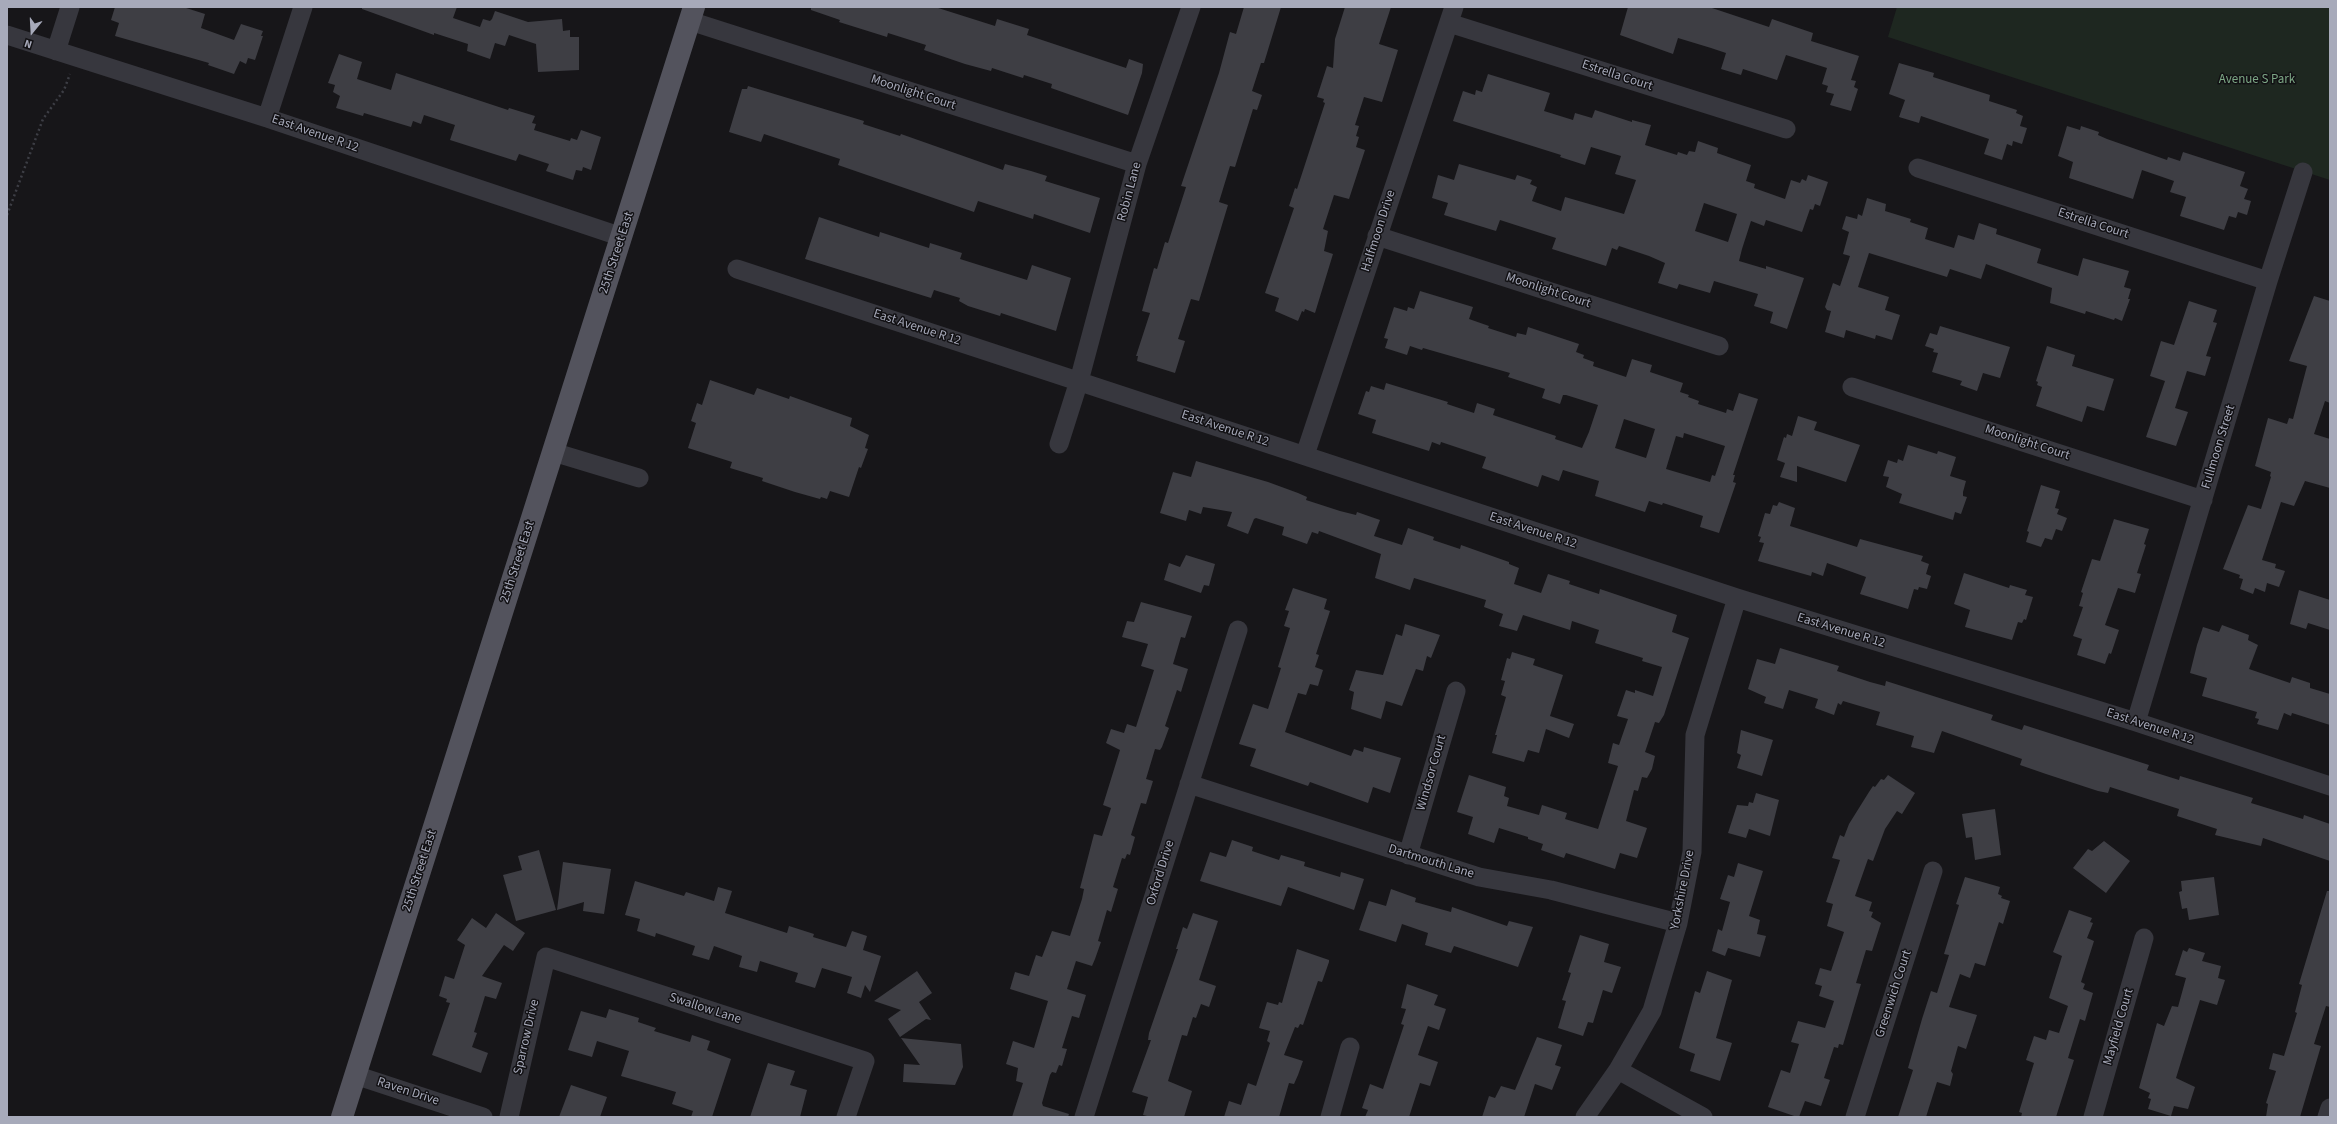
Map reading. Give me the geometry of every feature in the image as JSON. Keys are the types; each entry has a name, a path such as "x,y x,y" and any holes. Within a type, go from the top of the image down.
{"main road":[{"name":"25th Street East","path":"342,1117 692,14"}],"street":[{"path":"56,51 70,7"},
{"path":"267,118 304,7"},
{"name":"Robin Lane","path":"1058,444 1079,381 1137,164 1191,7"},
{"name":"Moonlight Court","path":"692,14 1137,164"},
{"name":"Estrella Court","path":"1451,15 1786,129"},
{"name":"Halfmoon Drive","path":"1305,455 1451,15"},
{"name":"East Avenue R 12","path":"7,35 267,118 622,237"},
{"name":"Estrella Court","path":"1918,168 2268,281"},
{"name":"Fullmoon Street","path":"2136,722 2268,281 2303,172"},
{"name":"Moonlight Court","path":"1377,236 1719,346"},
{"name":"East Avenue R 12","path":"737,269 1737,598 2136,722 2330,786"},
{"name":"Moonlight Court","path":"1852,387 2203,500"},
{"path":"553,452 639,478"},
{"name":"Yorkshire Drive","path":"1585,1117 1618,1070 1652,1011 1678,923 1692,852 1695,735 1737,598"},
{"name":"Oxford Drive","path":"1084,1117 1238,630"},
{"name":"Windsor Court","path":"1408,855 1456,691"},
{"name":"Dartmouth Lane","path":"1189,784 1479,877 1551,890 1678,923"},
{"name":"Greenwich Court","path":"1855,1117 1933,871"},
{"name":"Mayfield Court","path":"2093,1117 2144,938"},
{"name":"Swallow Lane","path":"546,957 865,1061 846,1117"},
{"name":"Sparrow Drive","path":"509,1117 546,957"},
{"path":"1330,1117 1350,1047"},
{"path":"1618,1070 1703,1117"},
{"name":"Raven Drive","path":"355,1075 483,1117"},
{"path":"2327,1117 2330,1108"}],"path":[{"path":"7,215 43,119 64,90 76,57"}],"green space":[{"name":"Avenue S Park","path":"1897,7 2330,7 2330,180 1888,37"}],"building":[{"path":"115,7 183,7 205,14 201,28 234,40 241,24 263,31 261,36 263,36 255,60 248,58 246,64 240,61 234,74 208,65 209,63 115,36 119,23 111,20"},
{"path":"362,7 457,7 453,18 480,27 483,19 490,21 492,19 495,11 528,22 562,19 563,31 570,30 570,37 579,37 579,70 538,72 536,44 509,35 505,46 495,43 490,59 467,51 468,44 434,33 434,35 362,9"},
{"path":"811,7 935,7 995,26 997,19 1029,29 1027,35 1126,68 1129,59 1143,64 1142,73 1128,115 1051,88 1052,84 1024,75 1023,78 992,68 991,71 965,64 924,50 926,45 888,33 887,37 839,22 840,20 811,10"},
{"path":"1244,7 1281,7 1264,63 1261,63 1252,91 1262,95 1257,110 1253,109 1235,167 1230,166 1219,202 1228,205 1199,301 1191,299 1178,339 1185,341 1175,373 1137,361 1138,356 1136,356 1150,313 1142,311 1154,268 1157,269 1165,242 1168,243 1186,187 1181,186 1219,73 1230,32 1236,34"},
{"path":"1345,7 1391,7 1379,44 1398,50 1382,102 1364,97 1355,125 1359,126 1356,136 1359,137 1356,147 1365,150 1349,199 1334,195 1323,229 1328,231 1324,251 1333,254 1315,313 1305,309 1304,312 1302,311 1298,321 1275,311 1279,298 1265,293 1294,208 1289,206 1295,188 1297,189 1325,103 1323,102 1324,99 1317,97 1327,66 1333,68 1335,39"},
{"path":"1628,7 1709,7 1769,27 1772,19 1813,33 1811,41 1859,56 1851,80 1856,81 1854,87 1858,89 1851,111 1830,105 1834,94 1826,92 1828,86 1822,84 1827,68 1786,55 1777,80 1743,69 1741,75 1721,69 1726,53 1678,38 1673,54 1620,35"},
{"path":"339,54 362,62 357,79 391,90 396,73 508,110 509,108 535,116 532,123 536,124 534,130 570,141 571,138 577,140 581,130 601,137 591,170 583,167 582,171 576,170 573,180 546,171 549,164 519,154 516,161 450,140 455,125 424,115 421,124 413,121 411,127 364,113 363,116 336,108 340,96 333,92 335,85 328,83"},
{"path":"1899,63 1934,73 1933,77 1990,95 1989,101 2017,110 2016,113 2023,116 2020,126 2027,128 2022,144 2013,141 2012,146 2007,144 2002,160 1984,154 1989,139 1921,116 1919,123 1899,117 1905,100 1889,94"},
{"path":"1488,74 1550,93 1544,111 1573,120 1575,113 1592,118 1595,110 1632,122 1632,120 1651,125 1645,145 1677,155 1678,152 1687,155 1689,151 1695,152 1698,141 1718,148 1717,153 1751,165 1746,181 1755,184 1754,188 1785,199 1791,180 1800,183 1802,179 1806,181 1808,175 1828,182 1820,206 1815,204 1813,210 1810,209 1802,232 1766,220 1764,226 1751,221 1742,249 1739,261 1766,269 1766,266 1804,278 1787,329 1770,323 1773,312 1754,306 1758,294 1714,281 1710,293 1679,284 1677,289 1658,283 1665,263 1619,246 1617,250 1612,248 1606,266 1552,249 1556,238 1500,220 1496,231 1444,215 1448,203 1432,198 1438,175 1454,180 1459,164 1515,180 1517,175 1532,180 1530,184 1537,187 1532,201 1561,211 1565,197 1624,214 1636,180 1615,174 1621,156 1591,147 1585,165 1560,157 1561,155 1453,121 1463,91 1475,95 1476,90 1482,92","holes":["1704,203 1737,214 1728,242 1695,231"]},
{"path":"748,86 864,121 863,124 900,136 901,134 1003,170 1005,164 1047,176 1045,181 1100,198 1090,233 1034,214 1033,219 978,201 974,212 838,165 840,159 764,134 761,142 729,132 742,89 747,89"},
{"path":"2067,126 2080,130 2081,126 2099,132 2098,135 2107,139 2167,160 2168,157 2180,161 2183,152 2245,172 2240,186 2248,189 2244,199 2251,201 2247,215 2238,212 2236,218 2229,216 2224,230 2180,216 2186,197 2170,192 2174,181 2142,170 2133,199 2069,178 2073,162 2058,156"},
{"path":"1867,198 1886,204 1885,211 1911,219 1910,222 1928,228 1925,239 1954,248 1958,235 1974,240 1979,223 1997,229 1996,234 2041,249 2037,263 2078,276 2083,258 2129,271 2124,287 2131,289 2128,299 2130,299 2122,321 2086,311 2085,314 2050,303 2052,288 1986,264 1981,279 1950,269 1947,277 1869,253 1858,287 1889,297 1885,310 1900,315 1892,340 1876,335 1875,339 1846,330 1844,338 1825,332 1831,311 1827,310 1825,307 1833,283 1840,286 1850,256 1843,254 1849,232 1842,229 1846,216 1857,219 1858,214 1862,216"},
{"path":"819,217 879,237 880,232 929,248 930,243 962,253 960,259 1027,280 1032,265 1071,278 1056,331 1001,313 1000,316 968,306 959,301 960,298 934,290 931,298 805,259"},
{"path":"1420,291 1473,307 1469,319 1489,326 1488,328 1516,337 1517,333 1526,335 1528,327 1579,344 1576,352 1584,355 1583,358 1594,362 1593,366 1626,377 1632,359 1652,365 1650,372 1683,383 1680,392 1699,401 1698,404 1726,413 1727,409 1733,411 1739,393 1758,399 1733,475 1735,475 1733,482 1736,483 1719,533 1700,527 1703,516 1663,503 1662,505 1649,501 1645,512 1595,496 1599,481 1563,470 1559,481 1542,475 1538,487 1482,468 1486,457 1441,442 1440,445 1432,442 1429,451 1372,433 1376,420 1358,414 1366,391 1369,392 1371,386 1384,390 1386,383 1448,402 1447,404 1474,413 1477,403 1495,409 1493,415 1556,436 1555,439 1582,448 1589,432 1598,405 1566,395 1563,395 1560,404 1542,398 1545,389 1508,377 1510,373 1423,348 1422,350 1410,346 1407,355 1385,348 1388,339 1384,338 1394,307 1407,311 1408,307 1414,309","holes":["1624,419 1655,429 1646,458 1615,448","1684,433 1725,446 1715,476 1712,475 1710,482 1666,469 1676,436 1683,438"]},
{"path":"2314,296 2330,301 2330,403 2325,401 2314,434 2330,439 2330,488 2305,481 2294,506 2281,502 2262,560 2276,564 2275,568 2285,571 2279,587 2267,583 2265,592 2255,588 2253,594 2240,589 2243,579 2239,578 2240,575 2223,569 2248,505 2261,509 2271,477 2271,472 2255,466 2268,418 2287,424 2289,418 2293,419 2307,366 2289,361"},
{"path":"2189,301 2217,310 2213,322 2217,323 2206,356 2211,357 2205,376 2187,371 2175,408 2188,412 2176,446 2146,437 2165,381 2150,376 2161,341 2174,345"},
{"path":"1940,326 2010,347 2000,378 1983,373 1977,391 1960,385 1962,381 1932,372 1938,353 1933,352 1934,349 1925,346 1930,333 1937,335"},
{"path":"2047,346 2075,355 2072,366 2114,379 2104,411 2087,406 2082,422 2036,406 2042,387 2037,385 2038,382 2036,381"},
{"path":"710,380 754,395 757,388 789,399 790,396 852,418 850,426 869,435 865,448 868,449 861,468 859,467 849,497 830,491 827,499 821,497 820,499 795,492 762,481 763,478 730,468 732,462 688,448 696,423 691,421 697,403 702,405"},
{"path":"1798,416 1817,422 1814,430 1860,445 1846,482 1797,466 1797,482 1780,477 1785,463 1777,460 1784,437 1786,438 1787,434 1792,436"},
{"path":"1908,445 1937,454 1938,451 1956,457 1950,476 1966,481 1963,496 1967,497 1961,514 1955,512 1953,520 1899,503 1902,494 1886,487 1889,477 1883,476 1888,460 1897,463 1898,459 1903,461"},
{"path":"1196,461 1268,482 1307,497 1306,500 1340,511 1356,515 1357,512 1380,520 1374,536 1402,545 1408,528 1434,537 1433,540 1460,549 1461,545 1509,562 1509,564 1519,568 1514,584 1541,593 1548,574 1570,581 1569,584 1599,594 1600,589 1677,615 1672,632 1689,638 1664,715 1659,723 1655,722 1645,752 1655,756 1652,769 1647,778 1642,777 1638,791 1634,790 1626,821 1647,828 1637,858 1620,853 1615,869 1566,853 1564,858 1541,850 1543,844 1528,839 1528,837 1499,828 1494,843 1468,834 1473,817 1457,812 1469,775 1506,787 1504,796 1509,798 1507,806 1539,815 1542,805 1567,813 1565,819 1598,829 1618,766 1608,763 1613,743 1619,745 1628,719 1617,716 1626,690 1635,693 1635,690 1653,696 1662,667 1642,661 1643,658 1595,643 1599,630 1572,621 1570,630 1523,615 1517,631 1499,626 1503,614 1484,607 1486,600 1414,578 1410,590 1375,578 1381,554 1319,531 1318,534 1312,532 1307,544 1282,535 1284,527 1256,518 1254,519 1248,534 1227,526 1232,512 1203,507 1201,514 1189,510 1186,521 1160,513 1173,472 1191,477"},
{"path":"2041,485 2060,491 2055,508 2059,509 2057,514 2067,518 2062,531 2056,529 2052,540 2045,538 2041,547 2026,542 2029,532 2027,531"},
{"path":"1779,502 1795,508 1790,526 1857,547 1860,539 1923,556 1921,561 1929,564 1926,574 1931,576 1927,589 1919,587 1918,590 1914,589 1908,609 1860,594 1866,577 1827,563 1823,576 1812,572 1811,576 1758,561 1764,543 1759,542 1761,537 1758,536 1765,513 1770,514 1773,505 1777,506"},
{"path":"2114,519 2149,529 2144,544 2146,545 2137,573 2141,574 2135,593 2118,588 2105,625 2119,630 2111,654 2109,653 2105,664 2077,655 2082,639 2073,636 2083,607 2079,606 2083,593 2081,592 2092,559 2100,561"},
{"path":"1186,555 1215,564 1209,586 1204,585 1201,593 1164,580 1169,563 1180,567"},
{"path":"1964,573 2009,588 2010,585 2027,590 2025,595 2033,597 2026,620 2024,619 2022,623 2018,622 2012,640 1965,627 1970,610 1954,604"},
{"path":"1293,588 1327,599 1324,609 1330,611 1316,654 1319,655 1315,667 1323,670 1318,686 1310,684 1306,695 1298,693 1285,732 1351,756 1354,749 1363,752 1364,747 1401,758 1390,793 1373,787 1368,803 1310,782 1308,786 1250,766 1256,749 1239,744 1253,704 1268,709 1281,668 1278,667 1290,628 1284,626 1289,611 1285,610"},
{"path":"2299,590 2330,600 2330,630 2308,623 2306,629 2290,624"},
{"path":"1141,602 1192,616 1185,638 1181,637 1173,664 1188,669 1181,692 1177,690 1165,726 1169,728 1162,747 1160,750 1155,749 1146,779 1153,781 1146,804 1141,803 1131,835 1135,837 1130,855 1127,854 1125,859 1122,858 1113,887 1118,889 1111,912 1107,910 1098,941 1101,942 1095,959 1092,966 1076,961 1067,989 1086,995 1079,1018 1072,1016 1062,1048 1067,1049 1062,1066 1059,1065 1056,1073 1052,1072 1050,1075 1042,1103 1043,1106 1069,1114 1068,1117 1012,1117 1023,1083 1016,1081 1018,1068 1006,1064 1013,1041 1034,1048 1048,1001 1010,989 1015,972 1029,976 1036,955 1042,957 1052,931 1070,936 1082,899 1084,889 1080,888 1094,834 1102,836 1111,808 1103,805 1120,750 1106,743 1111,729 1124,733 1127,724 1136,727 1154,670 1141,666 1148,644 1122,637 1127,621 1134,622"},
{"path":"1405,624 1440,635 1431,658 1427,656 1423,671 1416,669 1402,706 1386,701 1381,719 1351,709 1354,692 1349,690 1356,670 1383,675 1396,634 1402,636"},
{"path":"2222,625 2249,635 2248,640 2258,645 2249,669 2290,683 2292,677 2310,683 2310,688 2330,694 2330,725 2292,713 2291,716 2284,713 2278,730 2257,724 2259,719 2255,718 2257,712 2202,696 2207,678 2190,673 2197,645 2203,627 2219,632"},
{"path":"1780,648 1839,666 1837,671 1870,682 1885,686 1886,681 1993,715 1991,720 2022,730 2024,725 2149,765 2147,770 2179,780 2180,776 2253,798 2251,803 2303,819 2304,815 2330,824 2330,861 2263,838 2261,846 2215,835 2217,829 2177,816 2179,809 2110,787 2108,793 2098,791 2046,774 2020,765 2022,759 1942,731 1934,753 1911,747 1914,736 1876,725 1880,712 1843,701 1841,705 1838,703 1834,715 1815,708 1818,699 1789,690 1783,709 1764,703 1766,697 1748,689 1757,659 1775,664"},
{"path":"1512,652 1535,659 1533,665 1563,675 1550,716 1574,724 1569,738 1546,729 1539,753 1528,750 1524,762 1492,753 1497,735 1495,735 1506,697 1501,695 1505,681 1501,680 1507,658 1510,659"},
{"path":"1741,730 1773,740 1762,776 1737,768 1741,755 1737,753"},
{"path":"1888,775 1915,793 1902,814 1897,811 1885,829 1873,861 1868,859 1855,896 1872,902 1869,911 1873,912 1871,917 1881,923 1872,951 1866,950 1856,983 1861,984 1843,1045 1839,1044 1838,1048 1834,1047 1824,1078 1830,1080 1821,1106 1805,1101 1799,1117 1797,1117 1768,1107 1781,1070 1790,1073 1799,1044 1791,1042 1798,1021 1825,1028 1834,1001 1819,996 1822,986 1815,984 1820,968 1831,971 1844,932 1827,926 1833,904 1826,902 1840,860 1832,858 1840,835 1844,837 1849,824 1873,786 1875,787 1881,779 1884,780"},
{"path":"1756,793 1779,800 1770,836 1749,829 1746,838 1728,833 1737,805 1748,806 1749,802 1753,803"},
{"path":"1995,809 2001,855 1975,860 1972,837 1966,838 1962,814"},
{"path":"1232,840 1253,847 1252,851 1279,860 1281,855 1305,862 1304,866 1340,877 1341,872 1364,879 1354,910 1288,887 1281,906 1200,881 1210,852 1226,857"},
{"path":"2104,841 2130,861 2106,893 2073,868 2088,849 2092,851"},
{"path":"539,850 556,910 516,921 503,875 522,870 518,856"},
{"path":"563,862 611,869 604,914 583,911 584,902 557,910"},
{"path":"1738,863 1763,871 1749,916 1760,920 1757,934 1766,936 1760,957 1728,948 1725,956 1712,951 1718,929 1722,931 1730,902 1720,899 1728,875 1734,877"},
{"path":"1965,877 2000,887 1998,894 2002,896 2001,898 2010,901 2003,924 1999,922 1985,966 1975,963 1970,978 1960,974 1949,1007 1977,1015 1966,1049 1958,1046 1951,1071 1953,1074 1950,1086 1937,1082 1926,1117 1898,1117 1913,1070 1908,1068 1922,1019 1931,991 1937,993 1949,955 1944,954 1959,905 1956,904"},
{"path":"2214,877 2219,915 2189,920 2187,908 2182,909 2179,892 2182,891 2181,881"},
{"path":"635,881 684,896 686,892 714,901 718,887 732,891 725,913 787,933 789,926 814,934 813,937 846,947 852,931 867,936 863,950 881,956 870,992 865,985 861,998 847,993 852,977 822,968 815,988 795,982 798,973 760,961 757,972 739,967 742,956 714,946 709,960 692,955 695,946 656,933 655,937 637,931 640,919 625,915"},
{"path":"1391,889 1416,898 1415,902 1451,912 1452,907 1507,926 1509,921 1533,927 1518,967 1454,946 1451,953 1425,945 1428,933 1402,924 1396,942 1359,930 1369,901 1386,906"},
{"path":"2327,891 2330,891 2330,1007 2326,1006 2314,1044 2321,1046 2300,1117 2266,1117 2268,1104 2266,1103 2276,1071 2269,1069 2273,1053 2284,1056 2297,1013 2295,1012 2302,985 2299,984"},
{"path":"2069,910 2092,918 2090,922 2093,923 2087,938 2094,941 2081,982 2085,984 2083,989 2093,993 2085,1021 2080,1019 2068,1058 2074,1060 2056,1117 2021,1117 2022,1113 2019,1112 2034,1063 2026,1060 2034,1036 2046,1040 2049,1030 2059,1033 2068,1006 2049,998 2062,956 2053,952"},
{"path":"496,913 525,933 513,951 504,945 482,976 502,983 496,999 485,996 474,1032 477,1033 472,1047 488,1053 481,1073 432,1055 450,1003 446,1002 447,999 439,996 445,976 454,979 465,945 457,940 472,918 486,928"},
{"path":"1193,913 1218,921 1199,980 1216,986 1209,1007 1201,1004 1196,1018 1193,1017 1187,1036 1182,1035 1168,1081 1192,1091 1184,1117 1151,1117 1143,1115 1148,1097 1132,1092 1151,1040 1148,1040 1149,1033 1178,949 1176,949 1183,927 1187,929"},
{"path":"1580,935 1609,944 1604,962 1621,967 1612,993 1603,990 1593,1023 1588,1022 1583,1036 1558,1028 1566,1001 1562,1000 1571,973 1568,972"},
{"path":"2189,948 2205,953 2202,961 2221,966 2218,978 2225,980 2217,1005 2200,1000 2176,1078 2195,1087 2188,1109 2174,1106 2171,1116 2148,1109 2151,1099 2148,1098 2150,1093 2139,1088 2157,1023 2164,1026 2172,1006 2178,1007 2186,978 2175,975 2183,950 2187,952"},
{"path":"1297,949 1329,960 1322,982 1318,981 1303,1025 1300,1024 1298,1028 1295,1027 1284,1055 1303,1061 1298,1075 1294,1084 1289,1083 1279,1117 1224,1117 1229,1101 1241,1105 1248,1083 1256,1086 1270,1043 1267,1041 1270,1031 1259,1028 1267,1002 1278,1005 1279,1002 1282,1003"},
{"path":"917,971 932,993 919,1002 931,1020 926,1019 900,1037 888,1019 901,1010 874,1001"},
{"path":"1707,971 1732,980 1716,1038 1732,1043 1720,1081 1690,1071 1695,1054 1679,1048 1695,991 1700,993"},
{"path":"1407,984 1438,995 1434,1005 1446,1009 1439,1030 1428,1026 1418,1055 1438,1062 1430,1086 1420,1083 1409,1117 1365,1117 1368,1110 1362,1108 1370,1084 1383,1089 1404,1025 1401,1024 1406,1009 1401,1008"},
{"path":"609,1009 639,1018 638,1022 656,1028 654,1031 690,1042 692,1035 710,1041 707,1050 731,1059 712,1117 691,1117 693,1111 672,1104 676,1092 621,1076 629,1051 597,1041 592,1057 568,1050 581,1011 606,1018"},
{"path":"1537,1037 1562,1045 1555,1065 1561,1067 1552,1090 1535,1084 1524,1117 1482,1117 1489,1096 1495,1098 1501,1086 1515,1090"},
{"path":"901,1038 961,1044 963,1067 955,1085 903,1082 904,1064 920,1065"},
{"path":"768,1063 795,1071 790,1085 807,1090 800,1117 750,1117"},
{"path":"571,1085 607,1097 600,1117 559,1117"}]}
